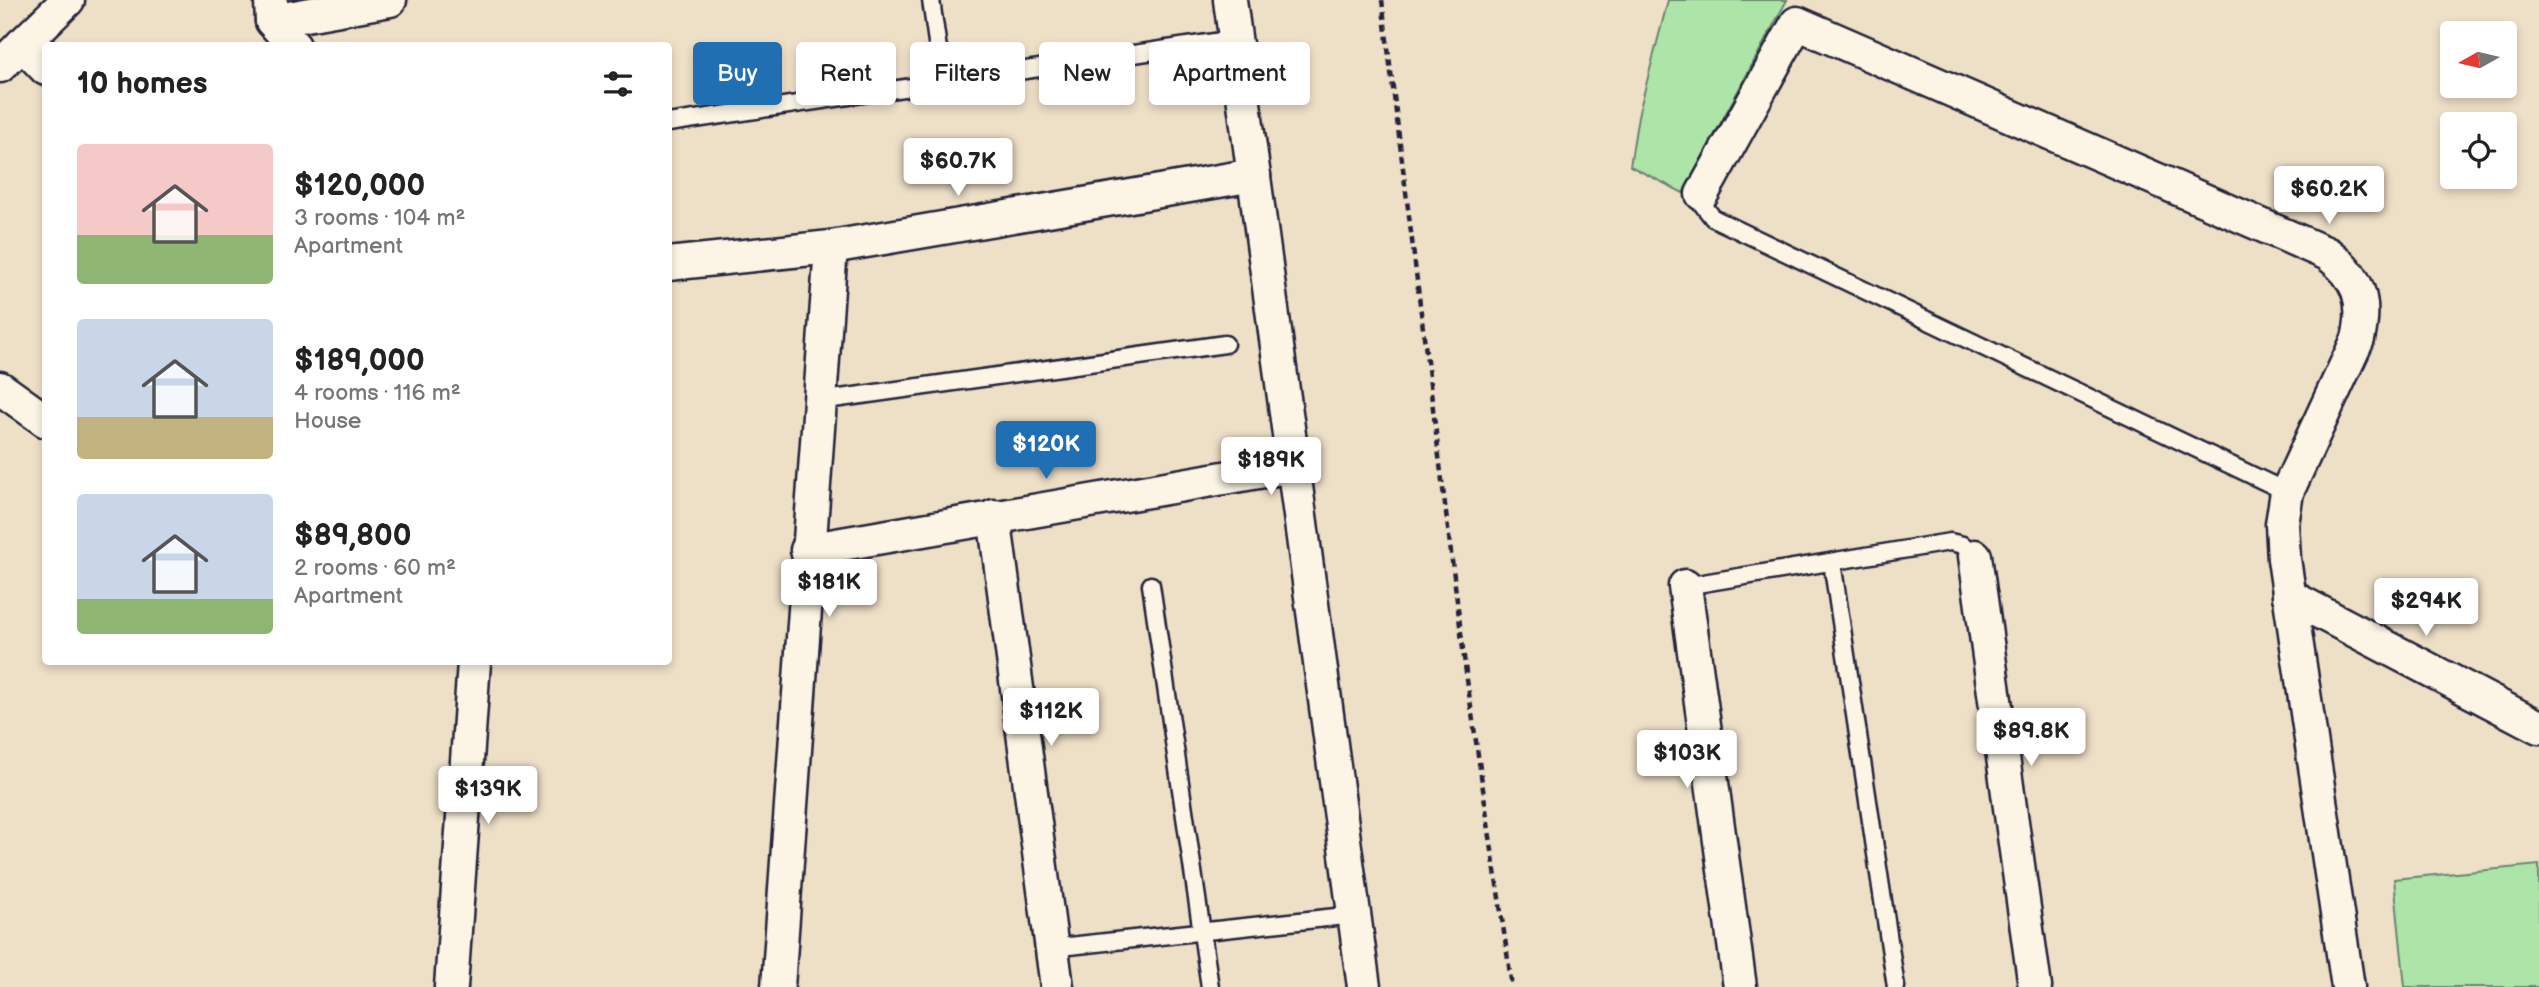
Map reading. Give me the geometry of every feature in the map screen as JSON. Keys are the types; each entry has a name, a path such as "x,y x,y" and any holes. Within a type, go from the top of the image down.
{"street":[{"path":"42,67 11,55 68,0"},
{"path":"291,42 271,10 390,0"},
{"path":"1230,0 1364,987"},
{"path":"1702,194 1797,23 2328,254 2346,269 2352,278 2364,315 2358,339 2287,492 2282,524 2289,596 2348,987"},
{"path":"672,264 831,247 1254,175"},
{"path":"778,987 807,550 831,247"},
{"path":"0,388 42,418"},
{"path":"807,550 1293,466"},
{"path":"994,516 1057,987"},
{"path":"1975,556 2035,987"},
{"path":"1685,586 1741,987"},
{"path":"2289,596 2539,727"},
{"path":"451,987 474,665"}],"lane":[{"path":"931,0 937,42"},
{"path":"1025,71 1235,39"},
{"path":"672,121 910,89"},
{"path":"1702,194 1703,205 1713,218 2287,492"},
{"path":"819,401 1225,344"},
{"path":"1685,586 1950,542 1963,545 1975,556"},
{"path":"1832,562 1896,987"},
{"path":"1150,585 1210,987"},
{"path":"1051,948 1354,915"}],"path":[{"path":"1382,0 1466,673 1512,987"}],"green space":[{"path":"1668,0 1787,0 1683,193 1630,166 1638,116"},
{"path":"2539,865 2539,987 2405,987 2394,879"}]}
